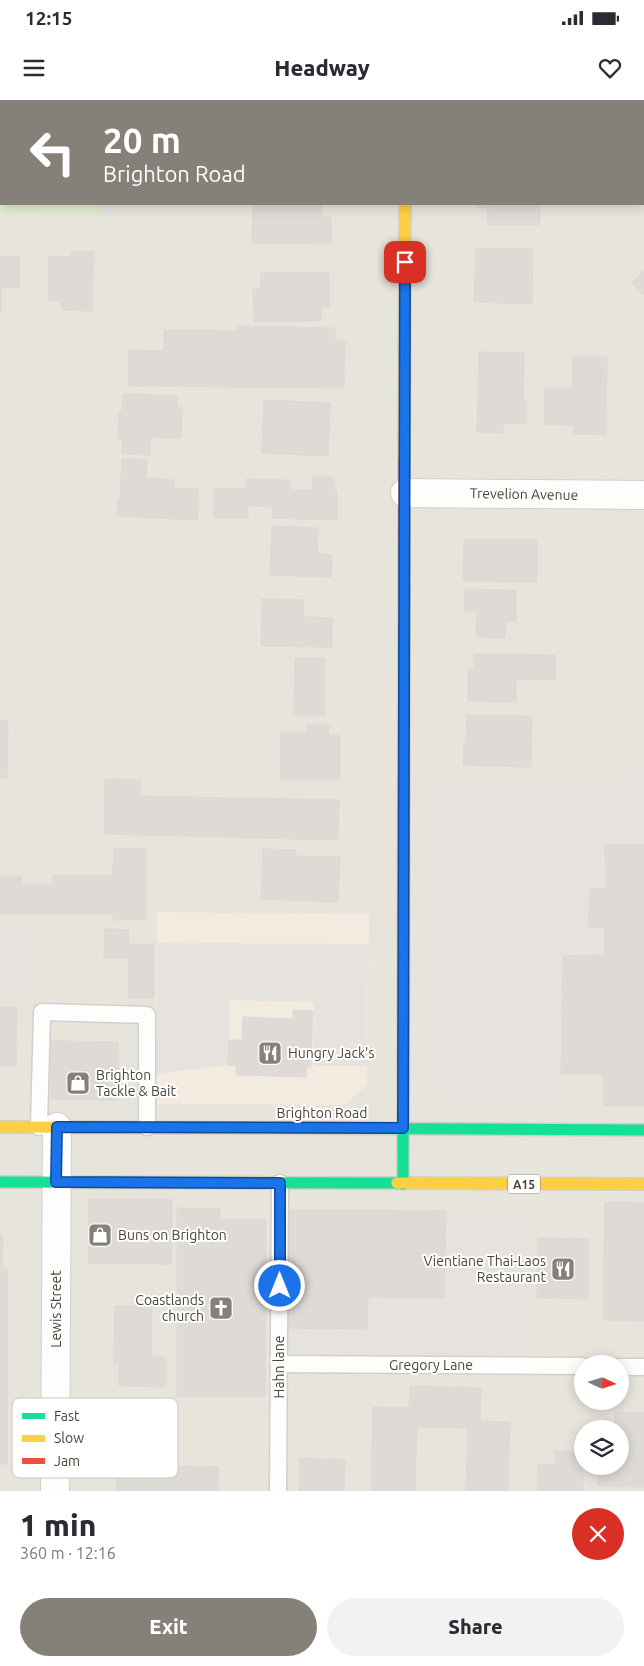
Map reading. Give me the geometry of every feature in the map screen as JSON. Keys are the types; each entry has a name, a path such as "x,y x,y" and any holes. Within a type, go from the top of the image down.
{"main road":[{"path":"403,1184 405,205"},
{"name":"Brighton Road","path":"0,1126 644,1130"},
{"name":"A15","path":"0,1182 644,1184"}],"street":[{"name":"Trevelion Avenue","path":"405,493 644,495"},
{"name":"Lewis Street","path":"48,1127 56,1182 55,1398"},
{"name":"Lewis Street","path":"55,1478 55,1491"}],"lane":[{"path":"48,1127 42,1012 147,1015 147,1127"},
{"name":"Hahn lane","path":"278,1491 280,1183"},
{"name":"Gregory Lane","path":"279,1364 574,1366"},
{"path":"629,1366 644,1367"}],"shaded area":[{"path":"0,205 644,205 644,1491 0,1491"},
{"path":"625,761 644,761 644,847 601,847 600,956 563,956 562,1102 454,1101 435,1084 439,782 624,783"},
{"path":"157,912 369,914 367,1085 344,1105 155,1104"},
{"path":"32,927 31,995 0,995 0,928"},
{"path":"157,943 368,944 367,1066 314,1066 314,1002 230,1000 228,1065 156,1074"},
{"path":"454,1214 528,1214 529,1357 289,1353 288,1328 367,1329 368,1297 451,1297"}],"green space":[{"path":"0,205 102,205 102,215 0,216"}],"building":[{"path":"253,205 322,205 322,217 331,217 331,244 252,243"},
{"path":"477,205 540,205 540,225 487,225 488,208 477,207"},
{"path":"476,248 533,249 532,304 474,302"},
{"path":"72,251 94,252 92,311 61,310 62,301 48,300 49,256 71,257"},
{"path":"0,256 19,256 19,288 1,288 1,312"},
{"path":"644,270 644,295 632,283"},
{"path":"261,273 329,273 329,308 321,308 321,321 254,322 253,289 261,289"},
{"path":"238,326 335,328 335,341 345,341 344,388 128,386 128,350 164,351 164,330 238,331"},
{"path":"479,352 524,353 523,400 526,400 526,424 503,423 503,433 477,432"},
{"path":"573,357 607,357 606,435 574,434 574,425 544,424 544,388 573,388"},
{"path":"123,394 177,396 177,407 182,407 181,438 151,437 150,455 122,454 123,439 118,439 119,411 122,411"},
{"path":"264,400 330,403 328,456 262,453"},
{"path":"122,459 147,460 146,478 174,480 174,488 199,489 197,520 117,516"},
{"path":"312,477 334,477 334,490 337,491 337,520 272,518 273,507 248,506 248,518 214,518 214,488 246,489 246,479 290,480 290,490 312,490"},
{"path":"272,526 318,528 317,554 332,555 331,577 270,575"},
{"path":"464,539 537,539 537,582 463,581"},
{"path":"465,589 516,590 516,622 506,621 505,638 476,637 477,611 464,611"},
{"path":"262,599 304,600 303,617 332,618 332,647 261,646"},
{"path":"474,654 555,655 555,680 516,680 516,702 468,701 468,669 474,669"},
{"path":"295,658 325,658 325,715 294,715"},
{"path":"467,715 532,716 531,767 463,765"},
{"path":"0,721 8,721 7,778 0,778"},
{"path":"307,725 329,725 328,735 340,735 340,780 280,780 280,733 307,733"},
{"path":"105,779 141,780 140,796 339,800 338,840 104,834"},
{"path":"605,845 644,845 644,1106 604,1106 603,1074 561,1074 563,956 605,955 605,928 589,926 590,889 606,889"},
{"path":"114,848 146,848 146,920 113,920 113,914 0,914 0,876 22,876 22,885 53,885 53,875 113,875"},
{"path":"263,849 296,850 296,856 340,857 338,902 261,899"},
{"path":"104,929 129,930 128,944 154,944 154,998 129,998 128,958 104,958"},
{"path":"0,1007 17,1007 16,1066 0,1066"},
{"name":"Hungry Jack's","path":"293,1010 313,1011 311,1067 306,1067 306,1077 236,1075 236,1066 228,1065 229,1040 242,1040 243,1017 293,1019"},
{"path":"51,1041 118,1042 118,1100 51,1099"},
{"path":"89,1199 172,1199 171,1264 88,1263"},
{"path":"605,1202 644,1203 644,1321 603,1320"},
{"name":"Coastlands church","path":"177,1208 220,1208 220,1219 266,1219 265,1397 177,1397"},
{"path":"290,1210 446,1211 444,1298 368,1297 367,1329 288,1328"},
{"path":"0,1235 3,1235 2,1268 7,1268 7,1464 0,1464"},
{"name":"Vientiane Thai-Laos Restaurant","path":"538,1238 589,1239 588,1299 537,1298"},
{"path":"115,1306 152,1306 151,1357 166,1357 166,1387 119,1386 119,1363 114,1363"},
{"path":"410,1386 481,1388 480,1421 510,1422 508,1491 466,1491 468,1428 417,1427 415,1491 371,1491 373,1407 409,1408"},
{"path":"615,1412 644,1413 644,1487 597,1486 598,1475 629,1475 629,1420 615,1420"},
{"path":"555,1451 574,1452 574,1475 583,1475 583,1491 538,1491 538,1465 555,1465"},
{"path":"299,1458 345,1460 344,1491 299,1491"},
{"path":"178,1466 219,1467 218,1491 117,1491 117,1478 178,1478"}],"traffic: fast":[{"path":"403,1184 404,636"},
{"path":"292,1128 644,1130"},
{"path":"0,1182 397,1183"}],"traffic: slow":[{"path":"404,459 405,205"},
{"path":"0,1127 292,1128"},
{"path":"397,1183 644,1184"}],"traffic: jam":[{"path":"404,459 404,636"}],"place":[{"name":"Hungry Jack's","path":"270,1053"},
{"name":"Brighton Tackle & Bait","path":"78,1083"},
{"name":"Buns on Brighton","path":"100,1235"},
{"name":"Vientiane Thai-Laos Restaurant","path":"563,1269"},
{"name":"Coastlands church","path":"221,1308"}],"route":[{"path":"280,1286 280,1183 56,1182 57,1127 403,1128 405,262"}]}
